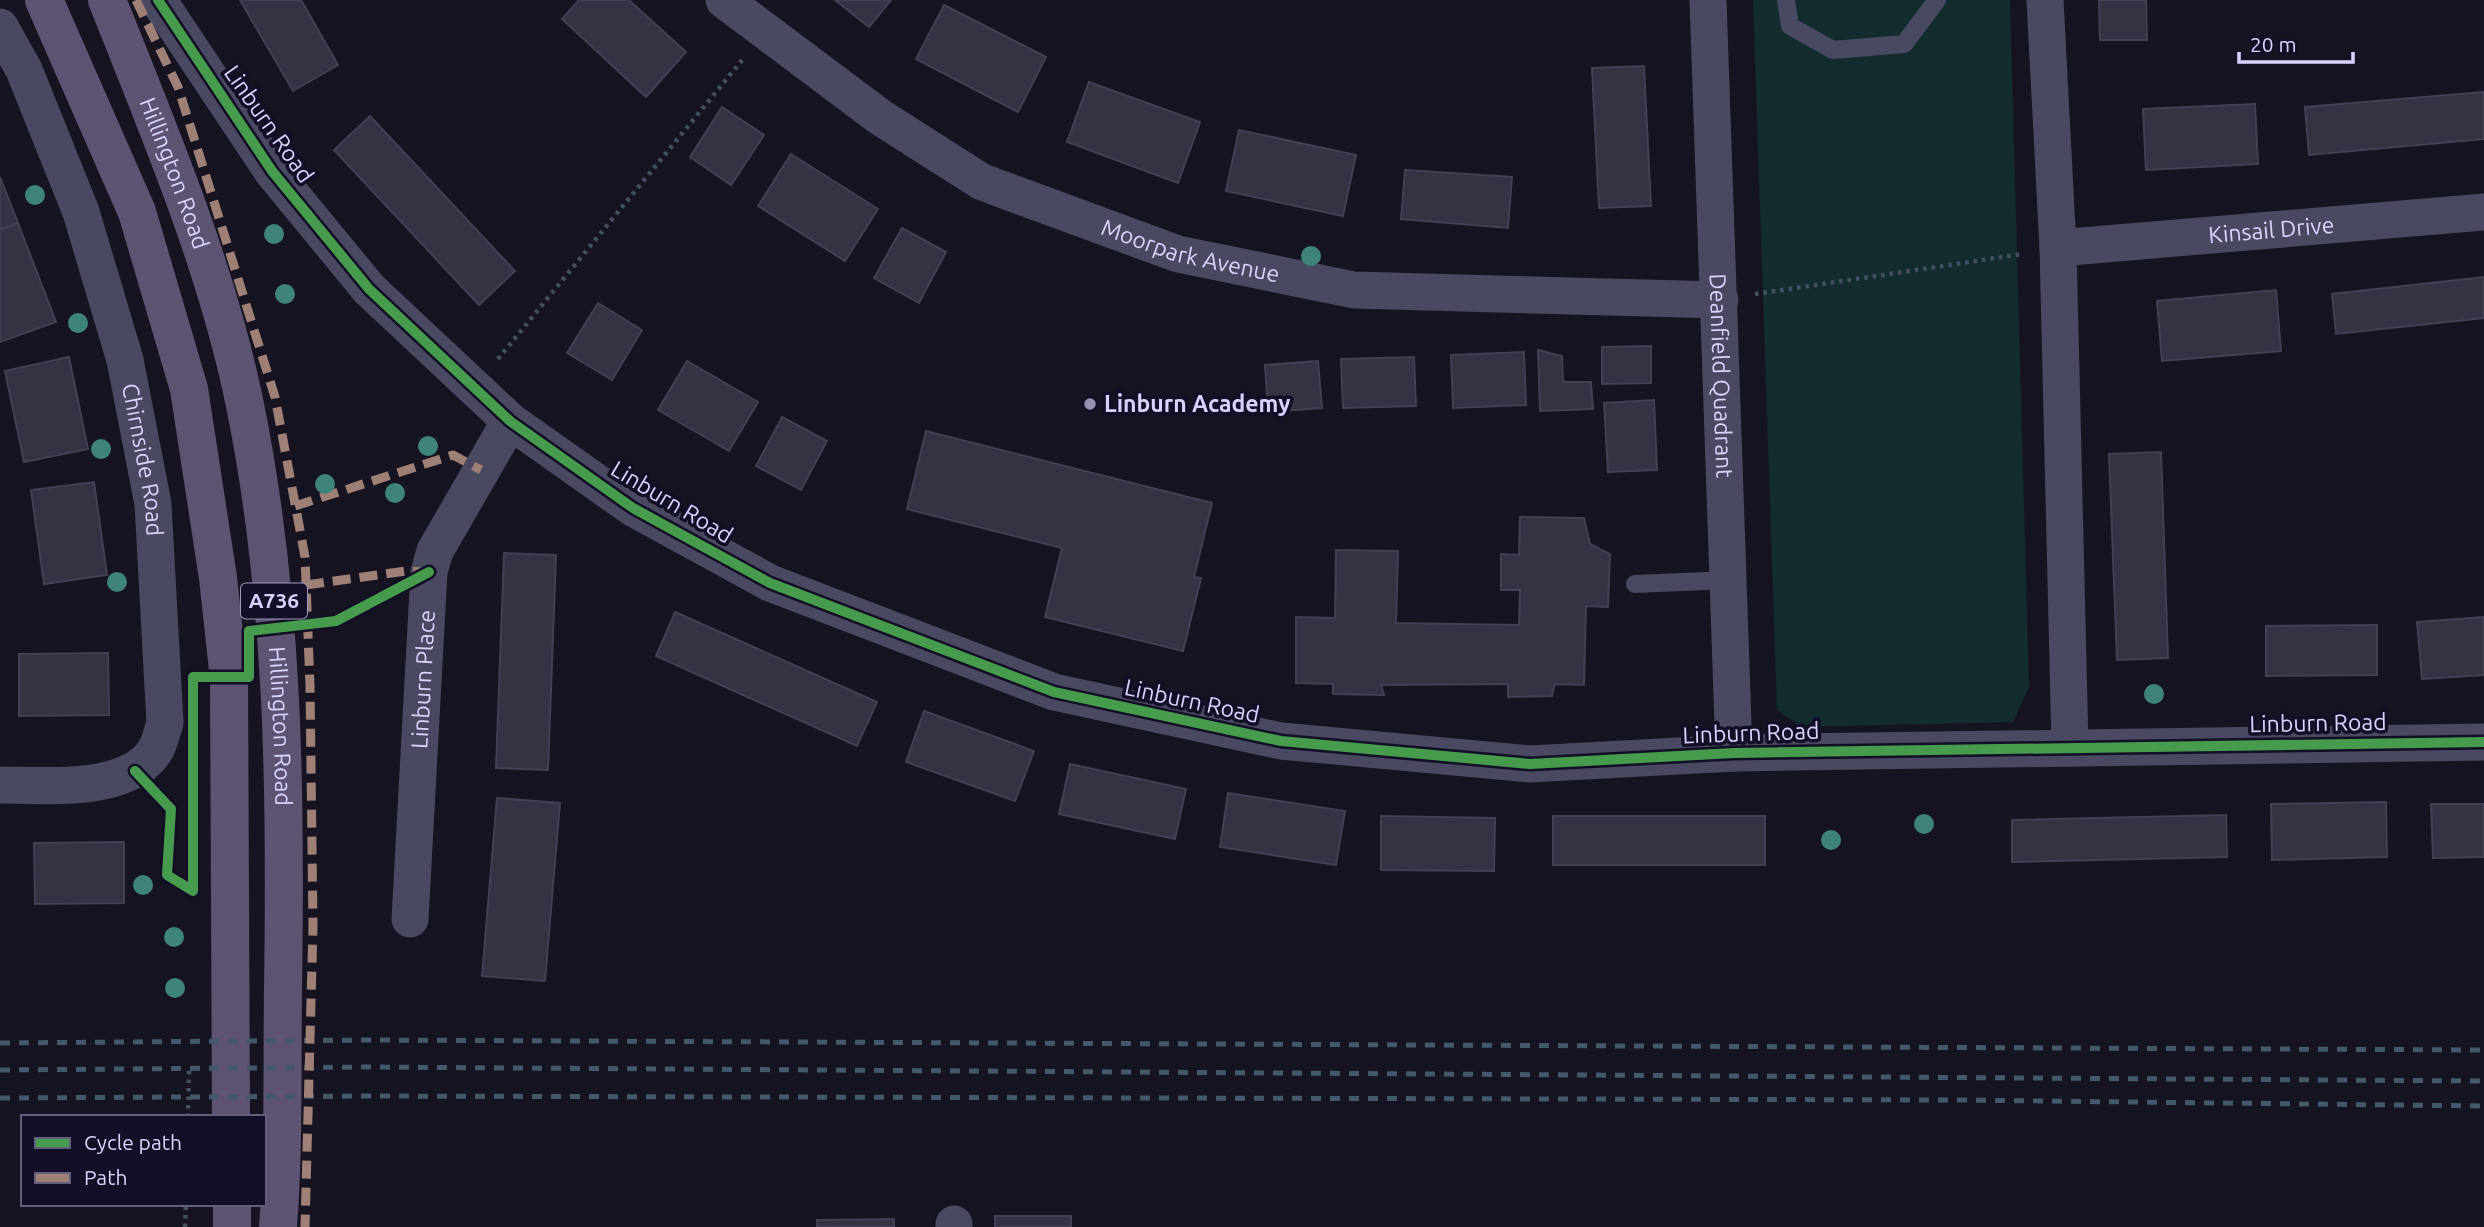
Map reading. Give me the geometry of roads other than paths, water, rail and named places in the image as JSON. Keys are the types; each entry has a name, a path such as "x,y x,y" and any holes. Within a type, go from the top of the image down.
{"main road":[{"name":"Hillington Road","path":"44,0 137,212 189,388 218,578 229,679 231,1115"},
{"name":"Hillington Road","path":"107,0 185,195 216,301 244,404 270,575 282,700 284,925 278,1227"},
{"path":"232,1206 232,1227"}],"street":[{"name":"Linburn Road","path":"158,0 272,171 369,289 510,421 633,508 770,583 1054,692 1282,741 1530,764 1734,753 2484,742"},
{"name":"Moorpark Avenue","path":"724,0 880,117 982,182 1178,254 1354,290 1720,300"},
{"name":"Deanfield Quadrant","path":"1708,0 1734,753"},
{"path":"2045,0 2058,248 2070,746"},
{"name":"Chirnside Road","path":"0,27 24,71 81,212 125,360 153,504 164,723 156,750 135,771 90,784 0,785"},
{"name":"Kinsail Drive","path":"2058,248 2484,212"},
{"name":"Linburn Place","path":"410,919 429,572 435,551 510,421"}],"lane":[{"path":"1786,0 1790,26 1833,50 1904,44 1937,0"},
{"path":"1635,584 1728,580"}],"railway":[{"path":"0,1043 368,1040 2484,1050"},
{"path":"0,1070 369,1067 2484,1081"},
{"path":"0,1098 367,1096 1956,1100 2484,1106"}],"place":[{"name":"Linburn Academy","path":"1090,404"}]}
